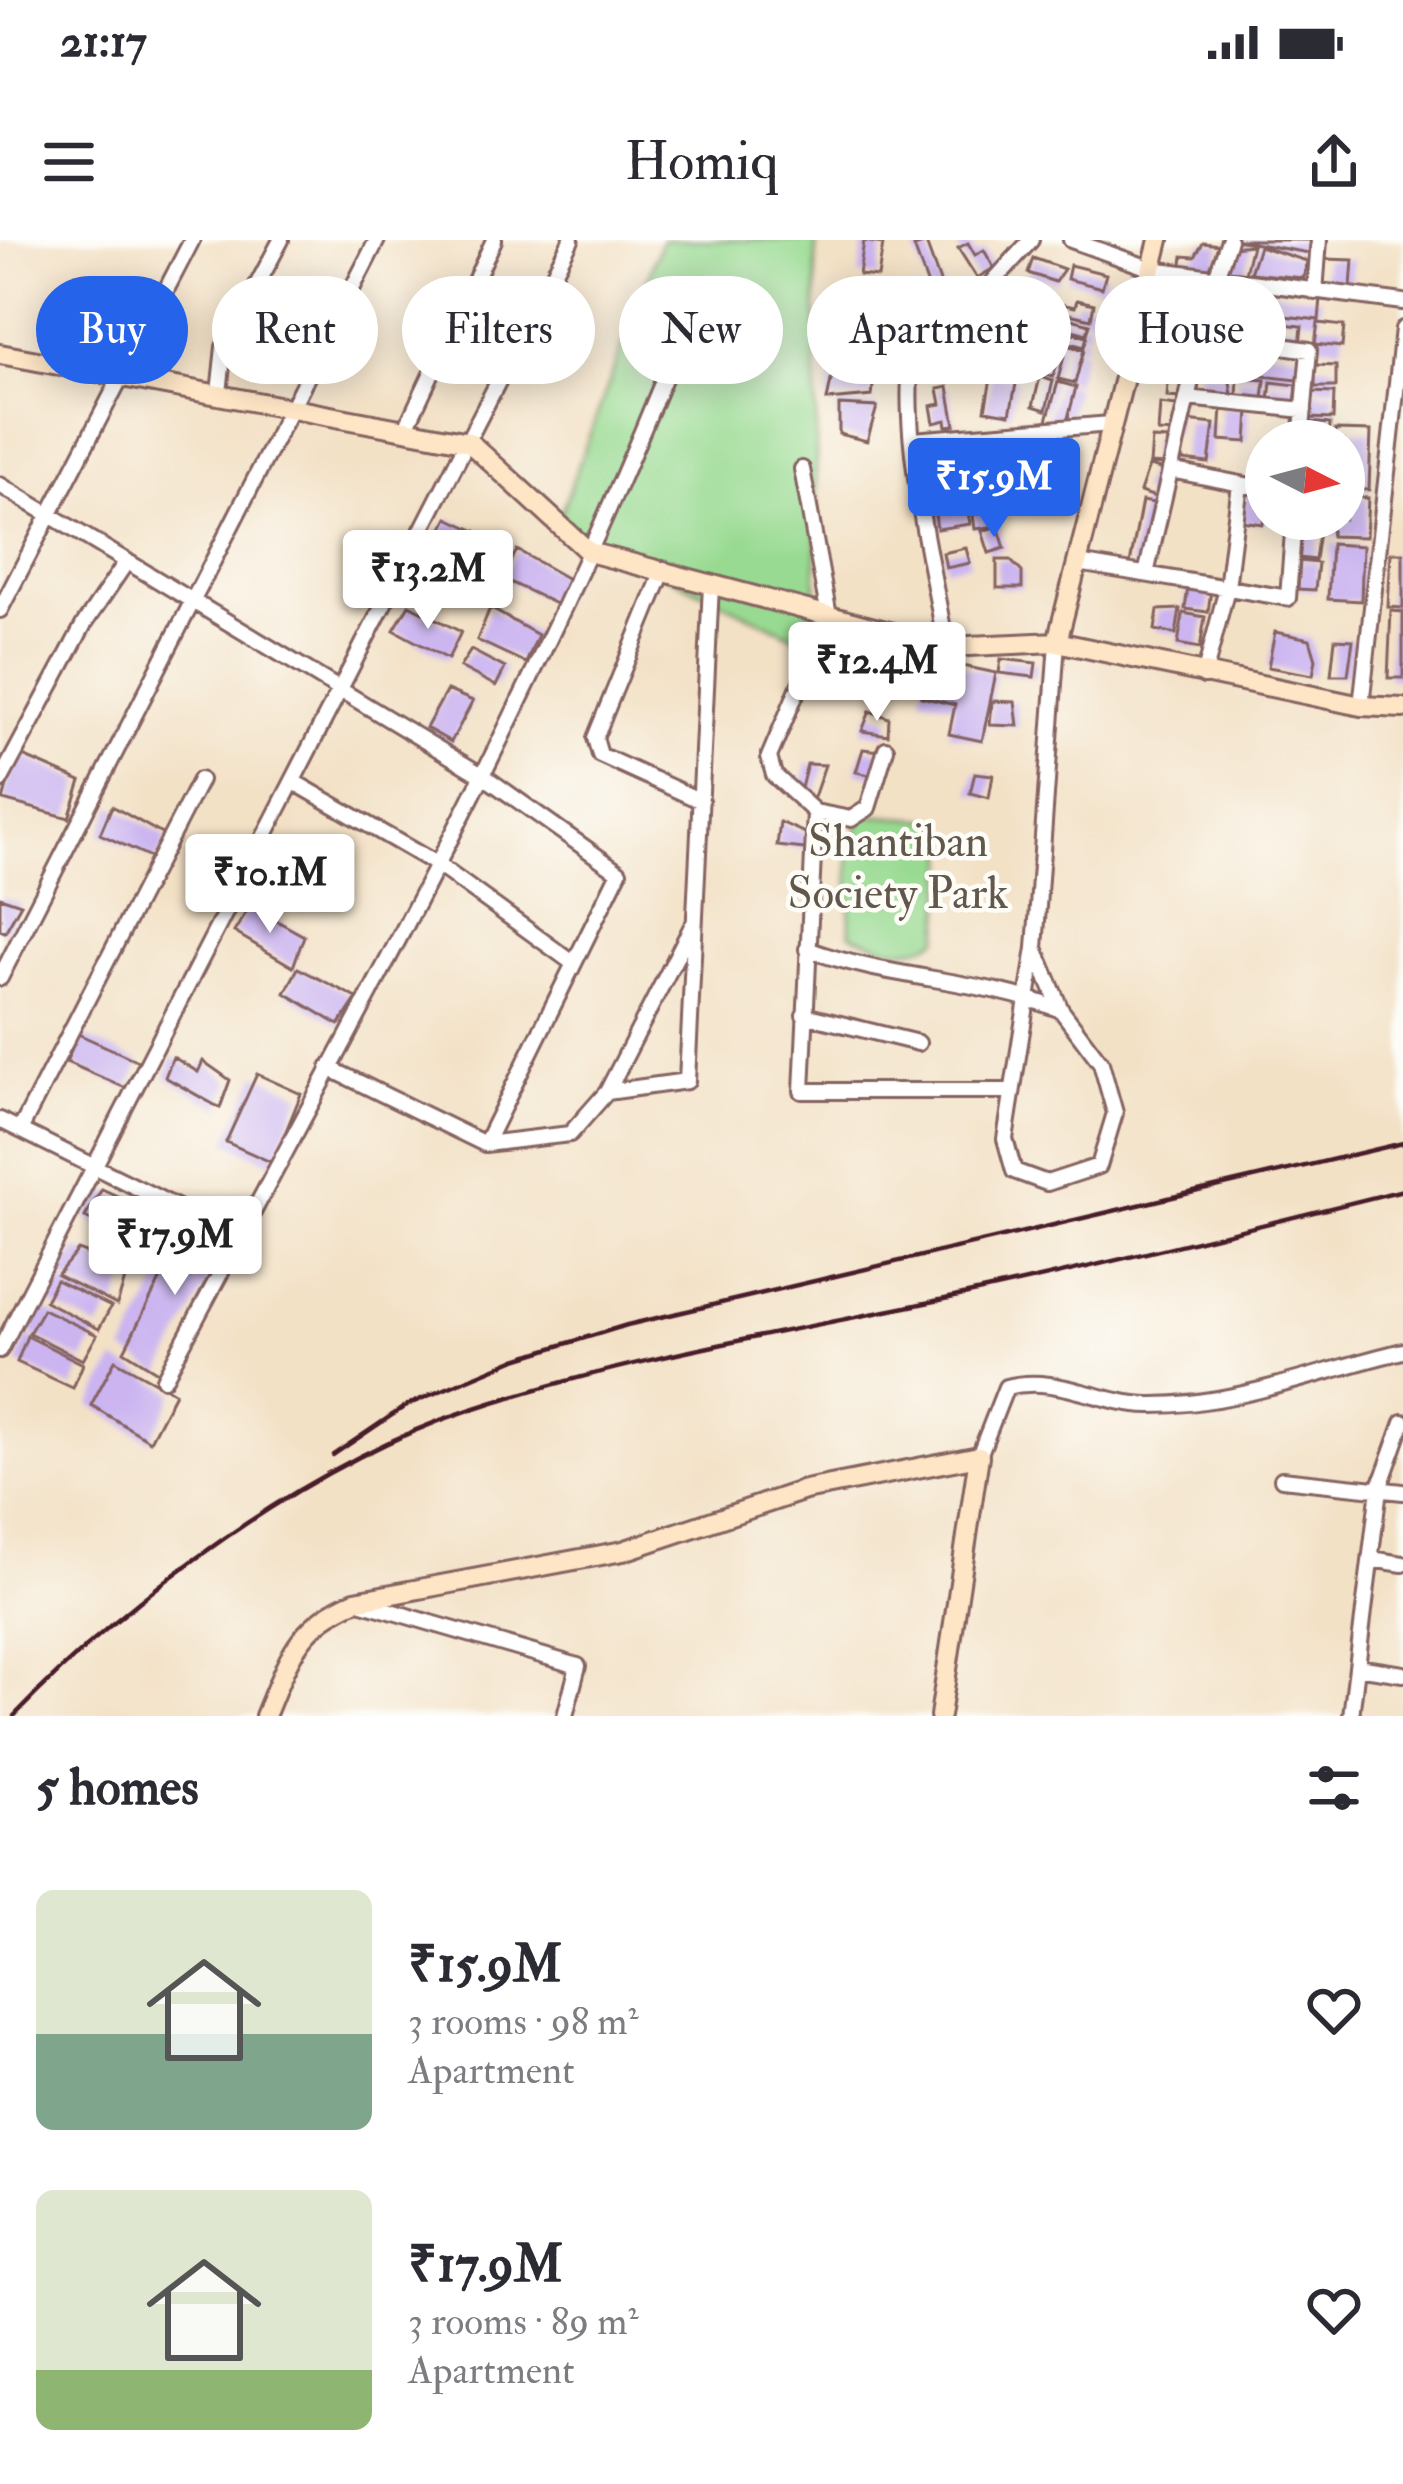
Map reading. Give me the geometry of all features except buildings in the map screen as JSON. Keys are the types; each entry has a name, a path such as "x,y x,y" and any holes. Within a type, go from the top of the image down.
{"main road":[{"path":"1057,643 1159,240"},
{"path":"0,353 36,359"},
{"path":"173,384 469,442 590,552 946,647 1057,643 1361,706 1403,708"},
{"path":"265,1716 316,1618 356,1601 623,1551 805,1490 980,1456 940,1716"}],"street":[{"path":"173,276 192,240"},
{"path":"219,393 224,346 281,240"},
{"path":"0,978 196,603 290,406 377,240"},
{"path":"405,430 494,240"},
{"path":"0,1350 571,240"},
{"path":"946,647 907,398 917,327 926,312 984,292 1031,240"},
{"path":"1071,240 1152,269 1208,276"},
{"path":"1216,276 1229,240"},
{"path":"1315,292 1319,240"},
{"path":"1286,288 1403,302"},
{"path":"1361,706 1403,328"},
{"path":"1146,574 1202,334 1309,350 1303,420"},
{"path":"0,610 117,384"},
{"path":"164,1379 485,777 590,552 661,384"},
{"path":"1187,398 1304,410"},
{"path":"913,440 1111,424"},
{"path":"802,469 829,616 769,758 786,790 815,812 851,818 868,808 886,749"},
{"path":"1170,470 1245,485"},
{"path":"1204,676 1227,588 1240,484"},
{"path":"0,485 485,777 619,872 485,1144"},
{"path":"1078,563 1288,598 1292,540"},
{"path":"0,781 84,624 127,561"},
{"path":"664,569 595,738 600,755 701,801"},
{"path":"607,1093 687,1081 711,584"},
{"path":"1035,948 1060,1010 1101,1063 1115,1113 1099,1166 1047,1183 1014,1171 1005,1139 1035,948 1057,643"},
{"path":"20,1130 200,781"},
{"path":"294,782 438,865 573,964"},
{"path":"815,812 802,1091 1011,1091"},
{"path":"328,1068 485,1144 570,1134 607,1093 696,920"},
{"path":"807,949 863,970 1027,997 1060,1010"},
{"path":"804,1015 918,1043"},
{"path":"0,1120 239,1238"},
{"path":"980,1456 1006,1387 1062,1384 1108,1400 1152,1405 1235,1394 1403,1351"},
{"path":"1352,1716 1379,1489 1403,1421"},
{"path":"1282,1478 1403,1492"},
{"path":"1371,1558 1403,1564"},
{"path":"356,1601 578,1666 565,1716"},
{"path":"1358,1667 1403,1674"}],"green space":[{"path":"662,240 816,240 816,276 807,276 807,384 816,384 816,647 557,523 619,356 619,384 783,384 783,276 649,276"},
{"name":"Shantiban Society Park","path":"861,815 934,820 949,836 939,938 917,948 895,949 850,934 849,857"}],"railway":[{"path":"333,1455 407,1405 516,1359 627,1325 1403,1143"},
{"path":"14,1716 111,1625 225,1538 347,1463 469,1410 645,1361 1002,1286 1403,1190"}]}
